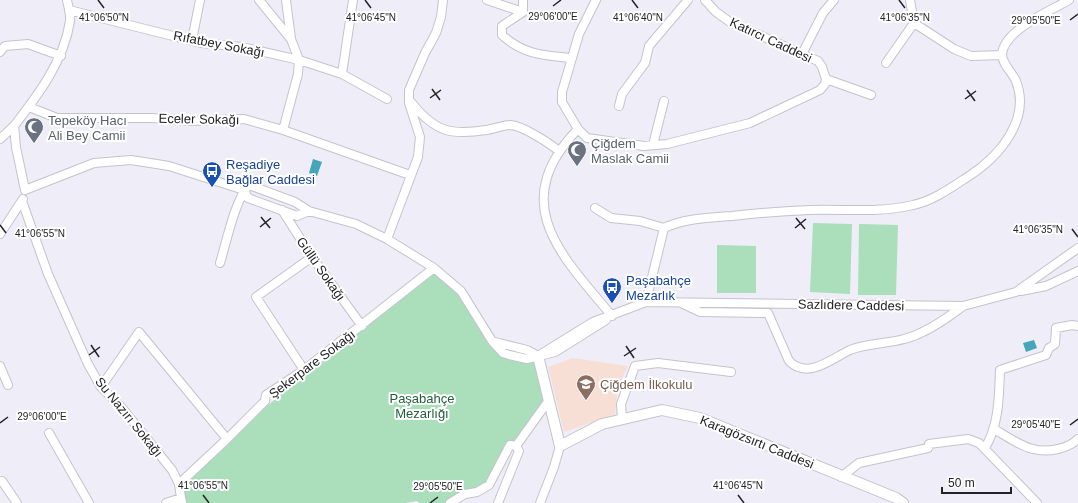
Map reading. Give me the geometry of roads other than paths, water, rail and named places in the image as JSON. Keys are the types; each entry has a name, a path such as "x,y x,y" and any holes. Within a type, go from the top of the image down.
{"street":[{"path":"0,139 14,126 29,107 61,56 71,20 67,0"},
{"path":"192,40 200,0"},
{"path":"259,0 291,39"},
{"path":"283,130 298,74 299,60 291,39 286,0"},
{"path":"342,74 353,0"},
{"path":"387,239 418,157 420,137 409,100 409,90 425,52 436,33 441,17 443,0"},
{"path":"487,0 523,12"},
{"path":"523,0 523,12"},
{"path":"596,0 579,34 562,92 562,102 578,129 587,138 644,146 667,144 750,123 815,93 825,84 826,79 871,95"},
{"path":"619,106 622,94 645,63 649,46 688,0"},
{"name":"Katırcı Caddesi","path":"705,0 716,12 730,22 818,62 822,67 826,79"},
{"path":"802,54 823,13 834,0"},
{"path":"886,63 914,23 910,0"},
{"path":"595,208 611,218 640,221 664,228 685,220 810,210 879,210 925,202 949,189 988,163 1003,146 1015,126 1019,114 1020,98 1015,80 1006,66 1002,55 1005,46 1019,28 1069,0"},
{"name":"Rıfatbey Sokağı","path":"69,10 192,40 242,47 299,60 342,74 387,99"},
{"path":"523,12 502,26 502,35 519,48 533,54 571,58"},
{"path":"914,23 954,49 970,56 1002,55"},
{"path":"0,52 5,46 28,44 61,56"},
{"path":"409,100 423,117 443,129 462,134 511,125 546,140 559,151"},
{"path":"653,145 664,101"},
{"name":"Eceler Sokağı","path":"29,107 57,118 152,118 191,121 244,119 283,130 410,175"},
{"path":"0,130 14,126"},
{"path":"0,234 22,201 25,190 16,147 14,126"},
{"path":"578,129 564,144 550,167 544,184 542,204 548,227 556,244 576,272 612,316"},
{"path":"25,190 94,162 132,160 169,166 244,190 248,198 297,216 309,211"},
{"path":"220,263 232,223 244,190 248,186 295,202 309,211 356,224 387,239 434,268 461,291 492,341 503,353 526,359 538,356 560,446 554,467 540,503"},
{"name":"Su Nazırı Sokağı","path":"22,201 48,274 88,364 101,387 122,408 166,463 178,484 181,501"},
{"name":"Güllü Sokağı","path":"282,210 312,257 362,326"},
{"path":"646,302 664,228"},
{"name":"Sazlıdere Caddesi","path":"538,356 593,322 646,302 963,306 1016,292 1078,248"},
{"path":"304,370 256,297 312,257"},
{"name":"Şekerpare Sokağı","path":"178,484 227,440 265,401 266,395 304,370 330,348 362,326 434,268"},
{"path":"1016,292 1046,286 1078,271"},
{"path":"678,302 700,312 768,314 789,361 795,366 805,369 824,365 851,350 906,339 942,322 963,306"},
{"path":"985,448 994,429 999,394 1000,370 1046,355 1049,348 1055,344 1056,328 1072,325 1078,326"},
{"path":"101,387 139,332 227,440"},
{"path":"622,419 622,404 635,366 658,363 732,372"},
{"path":"0,366 8,385"},
{"path":"516,446 549,400"},
{"name":"Karagözsırtı Caddesi","path":"560,446 602,424 662,410 700,418 841,477 896,498 903,503"},
{"path":"994,429 1034,450 1054,450 1072,444 1078,439"},
{"path":"49,433 89,503"},
{"path":"841,477 859,463 928,448 929,444 968,439 979,443 985,448 1022,489 1037,503"},
{"path":"450,503 465,494 477,492 489,485 510,445 516,446"},
{"path":"498,503 519,451 516,446"},
{"path":"2,480 17,503"},
{"path":"166,503 181,501"}],"water":[{"path":"313,159 322,162 317,176 309,173"},
{"path":"1034,340 1037,348 1026,352 1023,343"}],"place":[{"name":"Tepeköy Hacı Ali Bey Camii","path":"34,144"},
{"name":"Çiğdem Maslak Camii","path":"577,167"},
{"name":"Reşadiye Bağlar Caddesi","path":"212,188"},
{"name":"Paşabahçe Mezarlık","path":"612,304"},
{"name":"Çiğdem İlkokulu","path":"586,401"}],"park label":[{"name":"Paşabahçe Mezarlığı","path":"422,406"}]}
